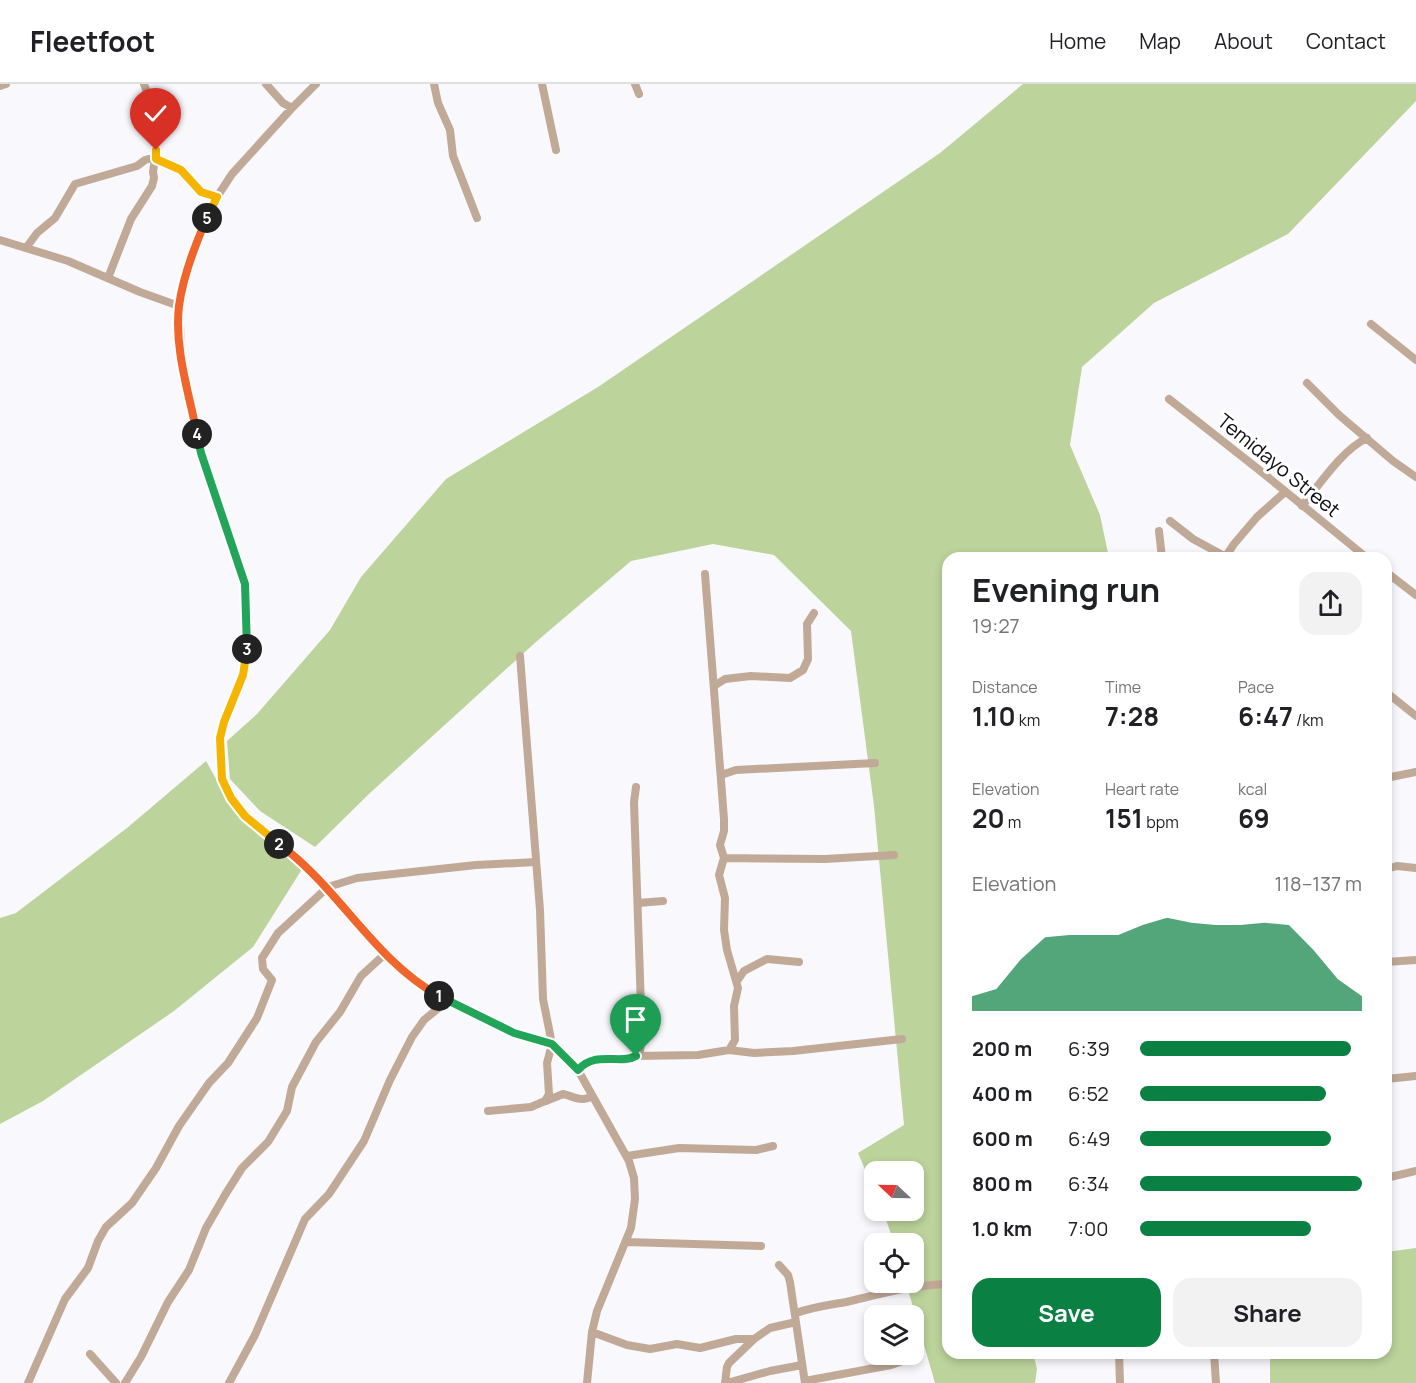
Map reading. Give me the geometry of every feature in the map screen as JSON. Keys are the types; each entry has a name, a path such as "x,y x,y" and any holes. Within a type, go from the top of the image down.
{"street":[{"path":"0,86 6,84"},
{"path":"108,278 131,219 152,186 154,178 156,158 154,123 150,100 144,84"},
{"path":"266,84 283,103 292,108"},
{"path":"316,84 232,174 217,197 197,239 179,306 182,361 201,453 245,584 247,656 243,675 220,738 222,779 231,798 245,816 297,856 328,887 401,970 424,988 514,1033 552,1044 578,1070 627,1156 634,1178 635,1199 631,1228 606,1288 592,1332 587,1383"},
{"path":"434,84 438,104 450,130 453,156 477,218"},
{"path":"542,84 556,150"},
{"path":"635,84 639,94"},
{"path":"26,248 37,233 55,218 75,184 137,166 145,160 156,158 181,170 201,192 217,197"},
{"path":"0,240 68,261 179,306"},
{"path":"1371,324 1416,360"},
{"path":"1307,383 1339,415 1393,461 1416,477"},
{"name":"Temidayo Street","path":"1169,399 1360,552"},
{"path":"1302,506 1347,452 1357,442 1367,438"},
{"path":"1230,552 1257,517 1285,492"},
{"path":"1170,521 1193,539 1218,552"},
{"path":"1159,531 1161,552"},
{"path":"705,574 724,819 724,831 720,845 724,858 719,875 725,898 724,930 729,962 738,988 734,1006 735,1040 729,1050"},
{"path":"1392,577 1416,595"},
{"path":"714,686 725,679 751,676 790,678 803,670 808,659 807,624 814,613"},
{"path":"520,656 536,862 543,999 552,1044 547,1064 549,1094 546,1101"},
{"path":"1392,698 1416,716"},
{"path":"721,775 736,770 875,763"},
{"path":"1392,776 1416,772"},
{"path":"636,787 634,802 642,1036 640,1051 636,1056"},
{"path":"724,858 825,859 894,855"},
{"path":"28,1383 65,1299 88,1268 106,1227 132,1203 156,1168 179,1126 209,1083 228,1063 257,1018 272,980 263,969 262,958 278,933 328,887 357,878 476,864 536,862"},
{"path":"1392,867 1416,868"},
{"path":"638,903 663,901"},
{"path":"125,1383 141,1357 168,1302 189,1270 206,1228 225,1195 242,1168 268,1142 287,1111 292,1087 316,1042 340,1012 361,976 385,954"},
{"path":"737,981 744,971 767,959 799,963"},
{"path":"1392,962 1416,960"},
{"path":"230,1383 255,1335 305,1219 328,1194 364,1142 390,1080 412,1037 424,1020 447,1000"},
{"path":"578,1070 586,1063 601,1059 698,1055 729,1050 754,1053 819,1049 844,1044 902,1039"},
{"path":"1392,1078 1416,1076"},
{"path":"488,1111 531,1107 562,1094 574,1099 592,1096"},
{"path":"627,1156 679,1148 756,1150 773,1146"},
{"path":"1392,1177 1416,1171"},
{"path":"626,1242 761,1246"},
{"path":"779,1265 788,1275 790,1282 805,1382 891,1365"},
{"path":"802,1365 726,1383 729,1363 754,1339 770,1328 817,1306 846,1302 871,1294 942,1284"},
{"path":"592,1332 627,1345 650,1349 677,1344 700,1348 736,1339 754,1339"},
{"path":"90,1354 116,1383"},
{"path":"1119,1359 1120,1383"},
{"path":"1214,1359 1216,1383"}],"green space":[{"path":"1023,84 1416,84 1416,101 1288,234 1154,303 1082,367 1070,445 1100,515 1108,552 942,552 942,1359 1034,1359 1037,1369 1035,1383 935,1383 924,1345 924,1305 912,1305 909,1293 924,1293 924,1233 891,1233 886,1221 924,1221 924,1161 864,1161 864,1167 858,1153 904,1125 874,806 851,631 774,555 713,544 631,561 537,641 370,793 315,847 260,811 230,779 227,741 257,714 330,630 361,577 446,479 598,387 940,153"},
{"path":"206,761 233,809 272,847 304,866 253,947 174,1011 43,1101 0,1124 0,918 16,913 127,828"},
{"path":"1416,1248 1416,1383 1270,1383 1270,1359 1392,1359 1392,1251"}],"route":[{"path":"156,150 156,159 181,170 196,189 217,197 197,239 191,259 179,306 179,328 182,361 201,453 245,584 247,656 243,675 220,738 222,779 231,798 245,816 297,856 328,887 385,954 424,988 514,1033 552,1044 578,1070 586,1063 601,1059 627,1059 636,1056"}]}
